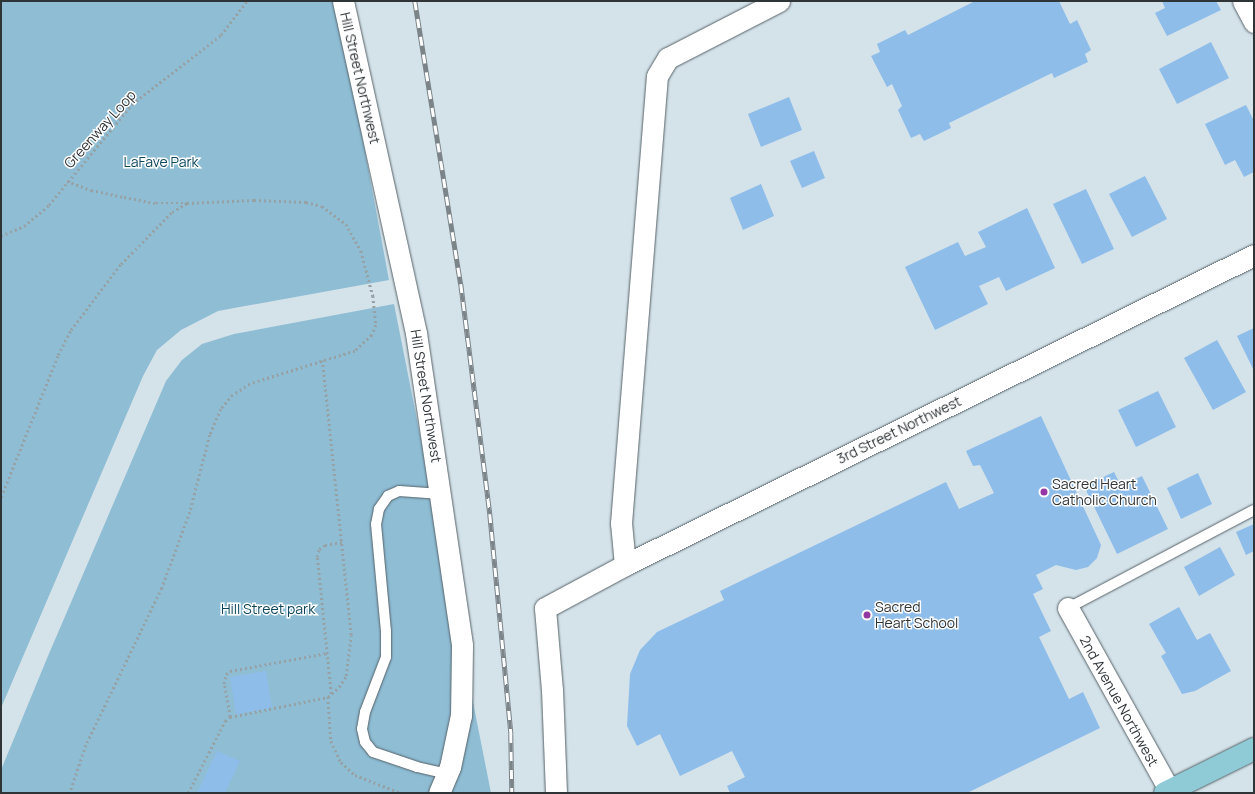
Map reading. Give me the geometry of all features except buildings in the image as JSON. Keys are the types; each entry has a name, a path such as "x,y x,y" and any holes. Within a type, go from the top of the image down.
{"main road":[{"path":"1168,792 1254,749"}],"street":[{"name":"Hill Street Northwest","path":"343,1 410,302 462,646 461,715 444,784"},
{"path":"625,565 621,523 657,76 668,58 779,1"},
{"path":"1243,1 1254,22"},
{"name":"3rd Street Northwest","path":"556,793 552,690 545,608 625,565 1254,255"},
{"name":"2nd Avenue Northwest","path":"1068,608 1168,792"}],"lane":[{"path":"440,494 398,491 388,496 379,509 376,524 386,631 386,657 365,712 362,729 365,742 372,752 416,767 444,784"},
{"path":"1068,608 1254,510"}],"path":[{"name":"Greenway Loop","path":"1,236 24,226 49,205 67,181 132,104 221,35 247,1"},
{"path":"67,181 91,190 137,199 187,203 254,200 306,202 322,206 346,224 365,266 373,296 376,325 372,335 355,350 250,384 233,395 221,409 210,435 190,512 162,588 86,745 70,793"},
{"path":"1,497 58,355 71,330 86,308 142,241 172,212 187,203"},
{"path":"188,793 221,726 230,717 303,703 331,694 339,687 346,676 350,658 351,636 322,361"},
{"path":"331,694 317,558 319,550 325,545 342,542"},
{"path":"230,717 224,684 226,674 230,671 327,653"}],"green space":[{"name":"LaFave Park","path":"1,1 337,1 389,280 218,311 181,330 157,350 143,376 1,708"},
{"name":"Hill Street park","path":"394,304 491,793 1,793 1,770 48,656 166,381 182,360 202,344 234,334"}],"railway":[{"path":"415,1 461,284 490,514 511,734 512,793"}],"place":[{"name":"Sacred Heart Catholic Church","path":"1044,492"},
{"name":"Sacred Heart School","path":"867,615"}]}
